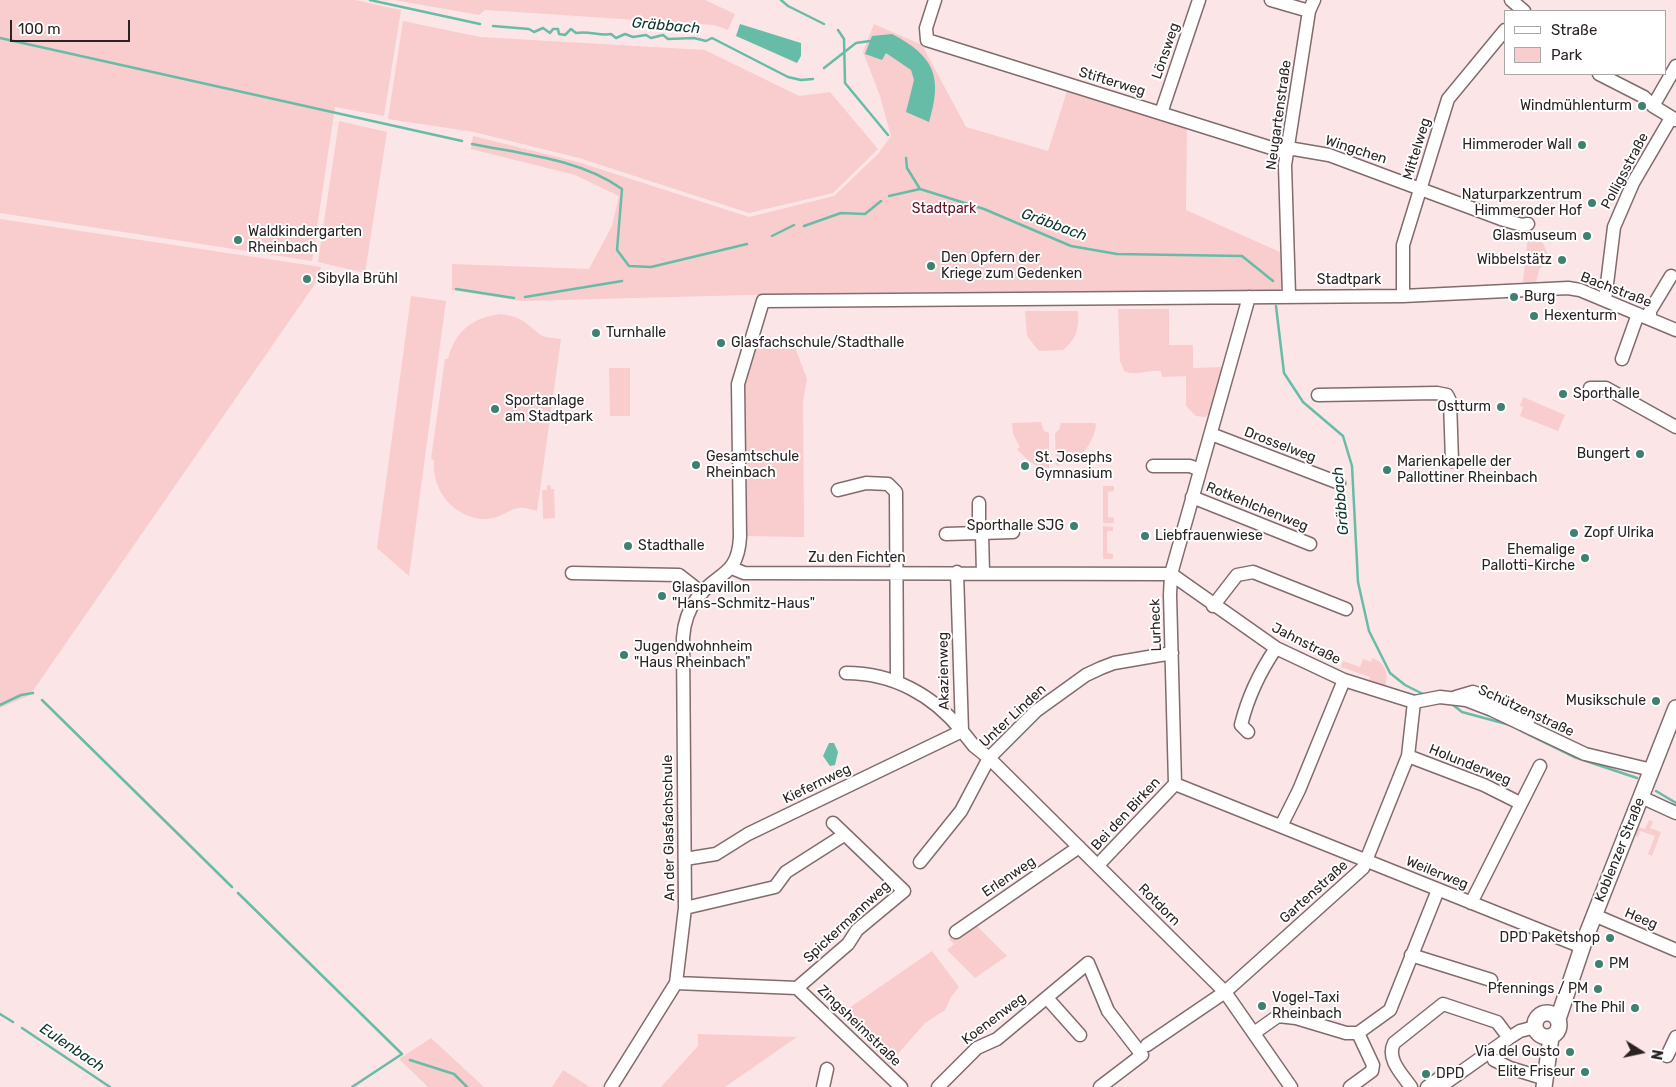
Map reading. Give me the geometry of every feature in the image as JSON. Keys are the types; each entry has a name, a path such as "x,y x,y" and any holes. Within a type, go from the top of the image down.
{"main road":[{"name":"Koblenzer Straße","path":"1553,1016 1565,992 1676,708"},
{"path":"1545,1083 1551,1037 1559,1028 1553,1016 1537,1019 1535,1027 1543,1036 1551,1037"}],"street":[{"name":"Stifterweg","path":"935,0 926,28 928,40 1253,142 1287,150"},
{"name":"Lönsweg","path":"1161,113 1200,0"},
{"path":"1271,0 1312,6"},
{"path":"1511,0 1521,10"},
{"name":"Neugartenstraße","path":"1289,295 1285,179 1287,150 1312,6"},
{"name":"Mittelweg","path":"1403,296 1402,245 1448,99 1504,31"},
{"path":"1653,106 1676,66"},
{"path":"1601,75 1644,97 1653,106 1673,119"},
{"name":"Polligsstraße","path":"1606,300 1614,227 1634,183 1673,119"},
{"name":"Wingchen","path":"1287,150 1329,155 1501,219 1528,224"},
{"path":"1622,359 1644,317 1650,311 1671,276"},
{"name":"Bachstraße","path":"1544,289 1580,290 1676,330"},
{"name":"Stadtpark","path":"732,568 738,555 740,537 738,384 763,301 1249,297 1289,295 1403,296 1544,289"},
{"name":"Lurheck","path":"1175,784 1171,574 1249,297"},
{"path":"1590,388 1606,388 1676,427"},
{"path":"1318,394 1437,393 1446,395 1450,401 1452,461"},
{"name":"Drosselweg","path":"1211,434 1340,483"},
{"path":"1153,466 1190,466 1200,470"},
{"path":"838,490 866,483 888,484 893,486 896,492 897,681"},
{"name":"Rotkehlchenweg","path":"1192,498 1310,544"},
{"path":"979,503 984,572"},
{"path":"946,534 1012,532"},
{"name":"Zu den Fichten","path":"732,568 744,573 984,572 1171,574"},
{"name":"An der Glasfachschule","path":"610,1087 676,983 686,908 682,638 689,610 702,594 732,568"},
{"name":"Akazienweg","path":"957,572 962,731"},
{"path":"1213,606 1237,575 1253,572 1346,609"},
{"path":"572,574 679,575 702,594"},
{"name":"Jahnstraße","path":"1171,574 1213,606 1276,648 1344,680 1414,702"},
{"path":"1248,732 1241,725 1247,701 1257,676 1276,648"},
{"name":"Unter Linden","path":"920,862 961,811 989,758 1036,711 1086,675 1114,663 1172,653"},
{"path":"846,672 868,673 897,681 936,704 948,713 974,746 989,758"},
{"path":"1281,826 1299,790 1344,680"},
{"name":"Schützenstraße","path":"1414,702 1440,697 1453,698 1492,710 1585,754 1652,770"},
{"name":"Gartenstraße","path":"1147,1045 1225,992 1363,868 1408,756 1414,702"},
{"name":"Kiefernweg","path":"685,859 716,854 756,830 962,731"},
{"name":"Holunderweg","path":"1408,756 1484,785 1520,802"},
{"name":"Rotdorn","path":"989,758 1225,992 1291,1087"},
{"name":"Holunderweg","path":"1471,903 1520,802 1540,766"},
{"name":"Weilerweg","path":"1175,784 1582,947"},
{"name":"Bei den Birken","path":"1098,865 1175,784"},
{"path":"1641,798 1676,813"},
{"name":"Spickermannweg","path":"797,988 848,944 857,930 904,891 844,835 833,822"},
{"path":"686,908 775,887 786,872 844,835"},
{"name":"Erlenweg","path":"956,932 1079,847"},
{"path":"1254,1033 1278,1016 1296,1018 1346,1033 1358,1033 1390,1010 1438,890"},
{"name":"Heeg","path":"1594,915 1676,950"},
{"path":"1411,955 1491,980"},
{"name":"Koenenweg","path":"938,1087 978,1048 997,1039 1088,963 1108,1011 1142,1055 1100,1087"},
{"name":"Zingsheimstraße","path":"676,983 797,988 901,1087"},
{"name":"Koenenweg","path":"1047,998 1080,1035"},
{"path":"1411,1087 1391,1058 1390,1050 1394,1043 1443,1004 1497,1022 1507,1035"},
{"path":"1427,1087 1507,1035 1535,1027"},
{"path":"1350,1087 1372,1071 1373,1065 1358,1033"},
{"path":"1440,1087 1507,1035"},
{"path":"1667,1056 1676,1037"},
{"path":"1494,1060 1545,1083"},
{"path":"823,1087 827,1069"}],"green space":[{"path":"0,0 355,0 401,10 384,116 335,107 312,261 0,213"},
{"path":"394,0 705,0 735,14 728,30 714,25 485,10 479,15"},
{"path":"403,21 480,37 705,50 799,96 830,92 878,149 833,193 749,213 579,158 474,132 388,119"},
{"name":"Stadtpark","path":"874,24 922,45 966,127 1048,151 1068,88 1187,127 1186,210 1280,252 1282,287 1278,291 748,295 521,301 452,290 452,264 589,269 612,226 619,196 575,175 471,149 473,136 578,162 749,217 834,196 878,154 891,136 880,96 863,52"},
{"path":"339,121 387,132 365,273 318,262"},
{"path":"0,219 321,267 317,281 30,695 0,708"},
{"path":"1528,236 1543,243 1549,257 1539,270 1536,283 1523,282"},
{"path":"411,296 446,301 409,576 377,548"},
{"path":"1118,309 1169,309 1169,345 1193,345 1193,368 1223,367 1210,413 1205,417 1196,416 1186,406 1186,376 1162,377 1161,371 1128,373 1124,371 1120,361"},
{"path":"1025,311 1078,311 1076,333 1063,350 1039,351 1027,336"},
{"name":"Sportanlage am Stadtpark","path":"501,314 520,319 543,336 561,339 537,511 518,508 491,519 474,518 464,514 447,501 436,482 434,460 431,459 445,359 448,359 455,341 466,328 482,318"},
{"path":"754,347 795,347 807,379 803,401 804,537 746,536 744,382"},
{"path":"609,368 630,368 630,416 610,416"},
{"path":"1523,397 1565,415 1558,431 1520,416 1523,407 1520,406"},
{"path":"1041,422 1044,431 1049,433 1049,468 1035,464 1024,456 1017,449 1020,447 1013,434 1012,423"},
{"path":"1061,423 1095,423 1096,426 1091,441 1083,453 1071,461 1056,465 1055,433 1059,430"},
{"path":"547,485 554,489 555,518 543,519 542,490 547,490"},
{"path":"1103,486 1114,486 1114,491 1108,492 1108,517 1114,518 1114,523 1103,523"},
{"path":"1103,526 1113,527 1113,531 1107,531 1107,553 1113,554 1113,559 1103,559"},
{"path":"1372,658 1377,660 1385,670 1387,678 1385,687 1369,681 1370,677 1341,667 1343,661 1360,667 1363,659 1371,662"},
{"path":"1649,820 1653,822 1650,828 1661,832 1652,856 1648,854 1655,836 1640,831 1638,837 1635,835 1638,827 1645,829"},
{"path":"973,922 1007,956 975,978 947,950 954,944 949,939"},
{"path":"932,951 959,987 951,997 945,1010 925,1023 889,1064 858,1033 862,1030 852,1019 849,1024 839,1015"},
{"path":"698,1034 797,1037 725,1087 661,1087 698,1046"},
{"path":"431,1038 484,1087 428,1087 399,1059"},
{"path":"563,1070 590,1087 552,1087"}],"shaded area":[{"path":"740,24 801,43 801,56 797,63 736,36"},
{"path":"892,34 906,42 926,59 931,69 935,80 935,92 929,122 906,112 914,80 911,70 886,53 882,60 865,54 872,36"},
{"path":"829,743 834,743 838,752 835,765 830,766 823,756"}],"waterway":[{"name":"Gräbbach","path":"370,0 480,24"},
{"path":"781,0 788,6 824,24"},
{"name":"Gräbbach","path":"493,26 529,29 534,32 543,28 550,33 553,29 558,29 559,34 565,35 571,29 576,33 611,34 616,38 625,34 633,37 646,35 651,38 663,35 668,39 694,38 706,41 712,38 788,77 801,80 813,79"},
{"name":"Gräbbach","path":"838,30 844,39 845,83 888,135"},
{"path":"0,38 462,141"},
{"name":"Gräbbach","path":"824,68 856,43 870,41"},
{"path":"472,144 569,164 606,179 622,189 617,250 629,266 651,267 747,244"},
{"name":"Gräbbach","path":"906,158 907,168 920,189 984,209 1071,246 1117,254 1242,256 1273,281"},
{"path":"889,196 920,189"},
{"path":"804,226 841,213 865,214 881,201"},
{"path":"772,236 794,225"},
{"path":"525,297 622,281"},
{"path":"456,289 514,298"},
{"name":"Gräbbach","path":"1276,306 1284,373 1303,402 1343,436 1352,466 1358,582 1369,631 1390,673 1405,685 1423,694"},
{"path":"0,705 21,695 33,693"},
{"path":"42,700 232,887"},
{"name":"Gräbbach","path":"1453,705 1462,712 1510,725"},
{"name":"Gräbbach","path":"1521,731 1574,757 1637,778"},
{"name":"Gräbbach","path":"1656,791 1676,803"},
{"path":"238,893 402,1054 352,1087"},
{"name":"Eulenbach","path":"0,1014 13,1022"},
{"name":"Eulenbach","path":"22,1028 110,1087"},
{"name":"Eulenbach","path":"410,1060 454,1074 467,1087"}],"place":[{"name":"Windmühlenturm","path":"1642,106"},
{"name":"Himmeroder Wall","path":"1582,145"},
{"name":"Naturparkzentrum Himmeroder Hof","path":"1592,203"},
{"name":"Glasmuseum","path":"1587,236"},
{"name":"Waldkindergarten Rheinbach","path":"238,240"},
{"name":"Wibbelstätz","path":"1562,260"},
{"name":"Den Opfern der Kriege zum Gedenken","path":"931,266"},
{"name":"Sibylla Brühl","path":"307,279"},
{"name":"Burg","path":"1514,297"},
{"name":"Hexenturm","path":"1534,316"},
{"name":"Turnhalle","path":"596,333"},
{"name":"Glasfachschule/Stadthalle","path":"721,343"},
{"name":"Sporthalle","path":"1563,394"},
{"name":"Ostturm","path":"1501,407"},
{"name":"Sportanlage am Stadtpark","path":"495,409"},
{"name":"Bungert","path":"1640,454"},
{"name":"Gesamtschule Rheinbach","path":"696,465"},
{"name":"St. Josephs Gymnasium","path":"1025,466"},
{"name":"Marienkapelle der Pallottiner Rheinbach","path":"1387,470"},
{"name":"Sporthalle SJG","path":"1074,526"},
{"name":"Zopf Ulrika","path":"1574,533"},
{"name":"Liebfrauenwiese","path":"1145,536"},
{"name":"Stadthalle","path":"628,546"},
{"name":"Ehemalige Pallotti-Kirche","path":"1585,558"},
{"name":"Glaspavillon \"Hans-Schmitz-Haus\"","path":"662,596"},
{"name":"Jugendwohnheim \"Haus Rheinbach\"","path":"624,655"},
{"name":"Musikschule","path":"1656,701"},
{"name":"DPD Paketshop","path":"1610,938"},
{"name":"PM","path":"1599,964"},
{"name":"Pfennings / PM","path":"1598,989"},
{"name":"Vogel-Taxi Rheinbach","path":"1262,1006"},
{"name":"The Phil","path":"1635,1008"},
{"name":"Via del Gusto","path":"1570,1052"},
{"name":"Elite Friseur","path":"1585,1072"},
{"name":"DPD","path":"1426,1074"}]}
